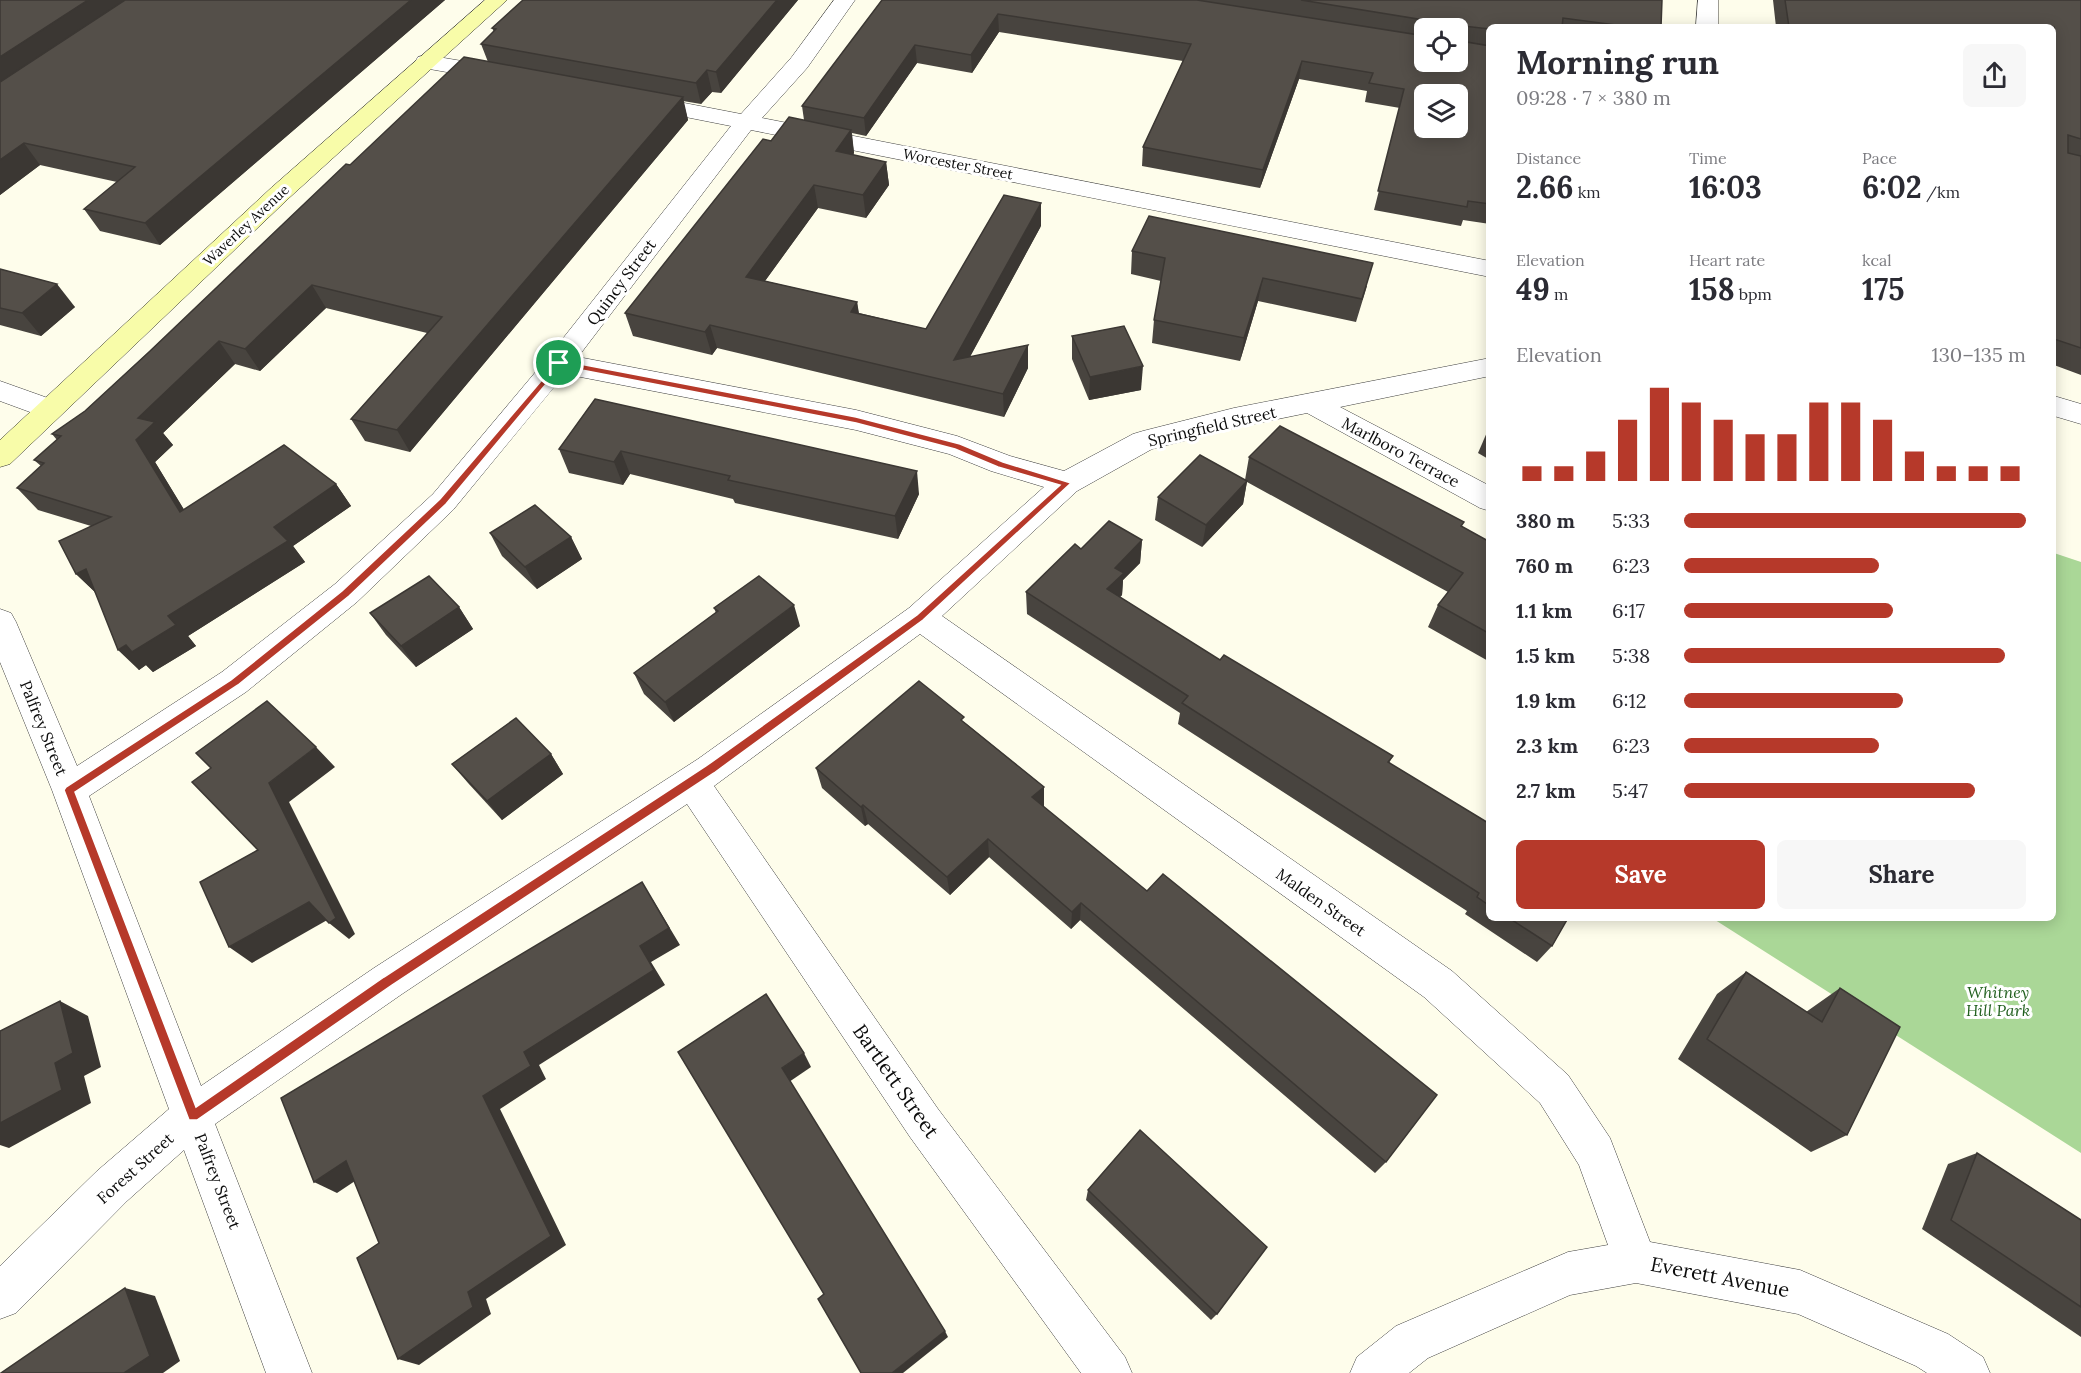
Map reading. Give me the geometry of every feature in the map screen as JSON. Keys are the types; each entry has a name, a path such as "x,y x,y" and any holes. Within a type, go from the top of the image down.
{"street":[{"name":"Waverley Avenue","path":"0,457 280,193 497,0"},
{"name":"Quincy Street","path":"69,790 234,682 346,593 443,502 559,363 746,122 799,63 845,0"},
{"path":"1707,24 1708,0"},
{"path":"426,62 524,79"},
{"name":"Worcester Street","path":"617,97 1486,267"},
{"path":"559,363 856,420 957,446 1001,465 1067,483"},
{"name":"Springfield Street","path":"1067,483 1143,441 1234,418 1486,368"},
{"path":"0,391 49,409"},
{"name":"Marlboro Terrace","path":"1312,404 1486,498"},
{"path":"2056,407 2081,414"},
{"name":"Forest Street","path":"0,1297 112,1186 193,1116 388,981 692,782 920,617 1067,483"},
{"name":"Malden Street","path":"920,617 1437,984 1529,1066 1554,1089 1595,1153 1636,1262"},
{"name":"Palfrey Street","path":"0,622 69,790 289,1373"},
{"name":"Bartlett Street","path":"692,782 924,1124 1109,1373"},
{"name":"Everett Avenue","path":"1372,1373 1412,1342 1568,1274 1636,1262 1800,1292 1932,1350 1967,1373"}],"green space":[{"name":"Whitney Hill Park","path":"2056,554 2081,562 2081,1153 1717,921 2056,921"}],"building":[{"path":"0,0 88,0 0,57"},
{"path":"125,0 411,0 145,223 84,209 135,167 24,143 0,160 0,82"},
{"path":"523,0 777,0 716,72 707,70 696,83 481,44 496,29 492,28"},
{"path":"882,0 1197,0 1414,34 1414,72 1468,72 1468,42 1486,45 1486,203 1468,201 1467,207 1378,191 1404,89 1369,83 1373,73 1302,61 1263,170 1143,147 1191,44 998,14 971,55 915,45 864,118 802,106"},
{"path":"1301,0 1662,0 1661,24 1608,24 1563,18 1562,24 1486,24 1486,29 1468,27 1468,18 1414,18"},
{"path":"1785,0 2081,0 2081,139 2068,135 2068,153 2081,156 2081,348 2056,340 2056,24 1789,24"},
{"path":"464,57 683,97 397,430 351,419 442,317 312,285 245,349 219,341 138,418 155,422 136,440 180,512 284,445 336,484 274,527 288,541 168,616 176,625 132,652 126,645 118,650 86,569 76,574 59,541 111,517 17,488 44,463 34,460 61,436 52,434 85,411 346,164 350,165"},
{"path":"789,117 851,130 836,151 886,162 863,195 814,185 746,277 857,302 851,312 926,329 1004,195 1041,203 954,360 1028,345 1003,394 710,325 705,332 625,313 763,139 771,141"},
{"path":"1149,216 1373,263 1362,299 1263,278 1244,338 1154,320 1165,258 1132,251"},
{"path":"0,269 57,284 22,313 0,308"},
{"path":"1124,326 1143,366 1090,377 1072,336"},
{"path":"595,399 917,471 895,516 728,480 730,476 621,451 614,462 559,449"},
{"path":"1280,426 1464,522 1461,526 1486,540 1486,632 1438,605 1463,573 1249,457"},
{"path":"1200,455 1247,481 1206,525 1158,497"},
{"path":"535,505 571,537 525,567 490,533"},
{"path":"1109,521 1142,540 1115,568 1124,573 1107,589 1220,660 1224,655 1393,756 1388,762 1486,822 1486,903 1477,897 1479,893 1182,703 1188,696 1026,592 1075,544 1081,549"},
{"path":"429,576 459,607 401,646 370,613"},
{"path":"759,576 794,605 665,702 634,673 718,611 714,608"},
{"path":"919,681 964,717 961,720 1044,787 1032,797 1147,891 1163,874 1437,1095 1386,1162 1081,903 1072,912 988,839 947,877 816,768"},
{"path":"267,701 316,747 269,783 336,918 329,923 309,902 229,947 200,882 258,850 192,782 211,768 196,753"},
{"path":"516,718 551,754 487,801 452,764"},
{"path":"642,882 669,928 640,946 654,970 524,1052 531,1066 483,1096 551,1236 468,1292 473,1307 398,1359 357,1258 379,1243 346,1161 314,1182 281,1098"},
{"path":"1514,921 1566,921 1552,946"},
{"path":"1746,972 1822,1022 1840,988 1900,1027 1847,1135 1707,1039"},
{"path":"766,994 804,1053 782,1068 945,1331 892,1373 861,1373 818,1299 824,1294 678,1052"},
{"path":"60,1001 73,1053 55,1063 62,1090 0,1123 0,1031"},
{"path":"1140,1130 1267,1247 1217,1314 1088,1190"},
{"path":"1977,1153 2081,1220 2081,1307 1951,1220"},
{"path":"125,1288 150,1356 124,1373 1,1373"}],"route":[{"path":"559,363 856,420 957,446 1001,465 1067,483 920,617 710,770 388,981 193,1116 69,790 234,682 346,593 443,502 559,363"}]}
